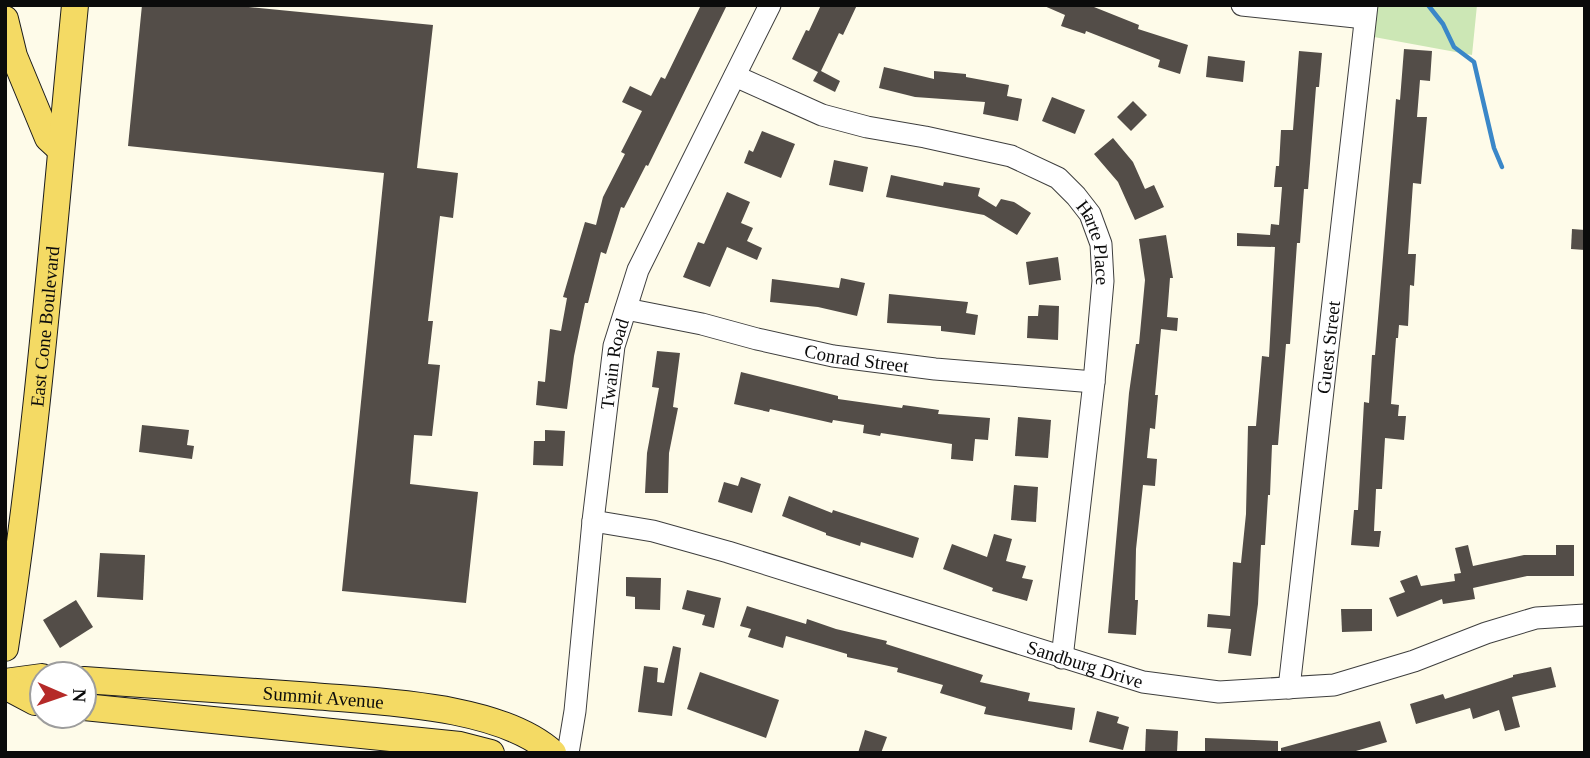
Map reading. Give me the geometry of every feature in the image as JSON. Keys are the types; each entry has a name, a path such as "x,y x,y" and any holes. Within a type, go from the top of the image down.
{"main road":[{"name":"East Cone Boulevard","path":"5,648 20,547 75,5"},
{"path":"5,19 15,56 48,138 61,150"},
{"path":"5,684 28,680"},
{"name":"Summit Avenue","path":"98,681 374,701 450,711 500,723 540,741 553,753"},
{"path":"5,684 28,698"},
{"name":"Summit Avenue","path":"98,708 460,745 491,753"}],"street":[{"name":"Twain Road","path":"568,753 575,711 593,522 614,346 638,270 770,5"},
{"path":"1242,5 1366,12"},
{"name":"Guest Street","path":"1289,688 1366,12"},
{"name":"Harte Place","path":"734,76 821,115 1011,156 1058,178 1076,195 1090,214 1101,244 1103,281 1062,658"},
{"name":"Conrad Street","path":"626,309 702,324 833,356 935,369 1094,382"},
{"name":"Sandburg Drive","path":"593,522 653,531 729,552 1143,682 1219,692 1334,685 1414,661 1486,633 1536,618 1585,615"}],"green space":[{"path":"1324,5 1477,5 1472,55 1374,37 1376,11"}],"building":[{"path":"142,5 229,5 433,25 417,168 458,173 453,218 440,216 428,321 433,321 428,364 440,365 432,436 414,435 410,484 478,492 466,603 342,591 384,173 128,146"},
{"path":"701,5 727,5 648,166 646,165 624,208 621,207 606,254 601,252 588,303 585,303 567,409 536,405 538,381 545,382 550,329 561,331 567,298 563,297 585,222 596,225 603,197 625,154 621,152 642,111 622,102 630,86 651,96 661,77 665,79"},
{"path":"821,5 857,5 843,35 839,33 821,71 840,81 835,92 813,81 818,72 792,59"},
{"path":"1042,5 1089,5 1139,25 1138,29 1188,45 1180,74 1158,67 1160,60 1086,31 1085,34 1061,26 1065,15"},
{"path":"1404,49 1432,51 1430,81 1420,80 1417,117 1427,117 1421,184 1413,183 1408,254 1416,254 1414,286 1410,285 1408,326 1399,325 1396,338 1391,404 1399,405 1398,416 1406,416 1404,440 1385,438 1382,489 1376,489 1374,531 1381,531 1379,547 1351,545 1354,510 1358,510 1364,402 1369,403 1372,355 1375,355 1396,99 1400,100"},
{"path":"1299,51 1322,53 1319,87 1316,87 1308,189 1304,189 1300,243 1297,243 1290,344 1286,344 1278,445 1272,445 1270,495 1265,545 1261,545 1258,604 1251,656 1228,653 1231,629 1207,627 1208,614 1230,616 1233,562 1241,563 1246,514 1248,426 1256,426 1262,356 1269,357 1275,247 1237,246 1237,233 1270,235 1271,224 1279,225 1282,187 1274,187 1276,166 1279,166 1281,130 1293,130"},
{"path":"1208,56 1245,61 1243,82 1206,77"},
{"path":"884,67 934,79 934,71 966,74 966,77 1009,85 1007,96 1022,99 1018,121 983,114 985,102 915,97 879,88"},
{"path":"1052,97 1085,110 1075,134 1042,121"},
{"path":"1133,101 1147,115 1131,131 1117,117"},
{"path":"762,131 795,144 781,178 744,163 749,150 753,152"},
{"path":"1113,138 1133,162 1145,189 1154,185 1164,207 1135,220 1118,182 1094,154"},
{"path":"834,160 868,167 863,192 829,185"},
{"path":"891,175 943,186 944,182 980,188 978,196 996,207 1001,199 1014,202 1031,213 1017,235 984,215 886,197"},
{"path":"727,192 750,202 741,223 753,228 747,241 762,248 757,260 727,247 710,287 683,277 698,242 704,244"},
{"path":"1572,229 1585,230 1585,250 1571,249"},
{"path":"1166,235 1173,278 1170,278 1167,317 1178,318 1177,331 1161,329 1155,429 1150,428 1147,458 1157,459 1155,486 1143,485 1136,549 1136,635 1108,633 1129,393 1136,344 1139,344 1145,280 1139,239"},
{"path":"1058,257 1061,280 1029,285 1026,262"},
{"path":"841,278 865,283 857,316 818,307 770,302 772,279 839,288"},
{"path":"889,294 968,302 966,313 978,315 975,335 941,331 941,326 887,323"},
{"path":"1039,305 1059,306 1058,340 1027,338 1028,316 1038,316"},
{"path":"657,351 680,353 673,407 678,408 669,453 668,493 645,493 647,453 659,388 652,387"},
{"path":"741,372 838,396 838,399 939,410 938,414 990,418 988,440 975,439 973,461 951,459 952,444 881,433 880,436 863,433 864,425 833,420 832,423 734,404"},
{"path":"1018,417 1051,420 1048,458 1015,456"},
{"path":"142,425 189,430 187,445 194,446 192,459 139,452"},
{"path":"545,430 565,431 563,466 533,465 534,441 545,441"},
{"path":"741,477 761,484 752,513 718,502 724,482 738,486"},
{"path":"1014,485 1038,487 1036,522 1011,520"},
{"path":"789,496 832,513 833,510 919,538 913,558 861,542 860,546 782,516"},
{"path":"994,534 1012,539 1006,561 1026,566 1022,578 1033,580 1027,601 992,591 993,588 943,569 952,544 987,557"},
{"path":"1468,545 1473,566 1524,555 1556,555 1556,545 1574,545 1574,576 1527,576 1473,588 1475,599 1443,604 1442,599 1397,617 1389,598 1405,592 1400,581 1417,575 1421,586 1455,581 1454,574 1461,573 1455,548"},
{"path":"100,553 145,555 143,600 97,597"},
{"path":"626,577 661,578 660,610 635,609 635,597 626,596"},
{"path":"687,590 721,598 714,628 702,625 705,615 682,609"},
{"path":"76,600 93,627 60,648 43,620"},
{"path":"747,606 806,624 807,619 887,641 886,644 983,675 980,682 1030,693 1028,701 1075,708 1072,730 984,714 986,707 940,693 943,685 897,672 898,668 847,657 847,654 786,636 783,648 748,637 751,629 740,626"},
{"path":"1341,609 1372,609 1372,631 1342,632"},
{"path":"673,646 681,648 672,716 638,712 644,666 658,668 657,682 664,683"},
{"path":"1551,667 1556,687 1512,697 1520,727 1505,731 1499,710 1473,719 1470,708 1416,724 1410,704 1443,694 1445,699 1513,675"},
{"path":"700,672 779,700 766,738 687,709"},
{"path":"1097,711 1119,717 1117,723 1129,727 1123,750 1089,742"},
{"path":"1380,721 1387,742 1349,753 1281,753 1281,748"},
{"path":"1146,729 1178,731 1177,753 1145,753"},
{"path":"865,730 887,737 881,753 858,753"},
{"path":"1205,738 1278,741 1278,753 1205,753"}],"waterway":[{"path":"1428,5 1443,24 1454,47 1474,62 1494,148 1502,167"}]}
